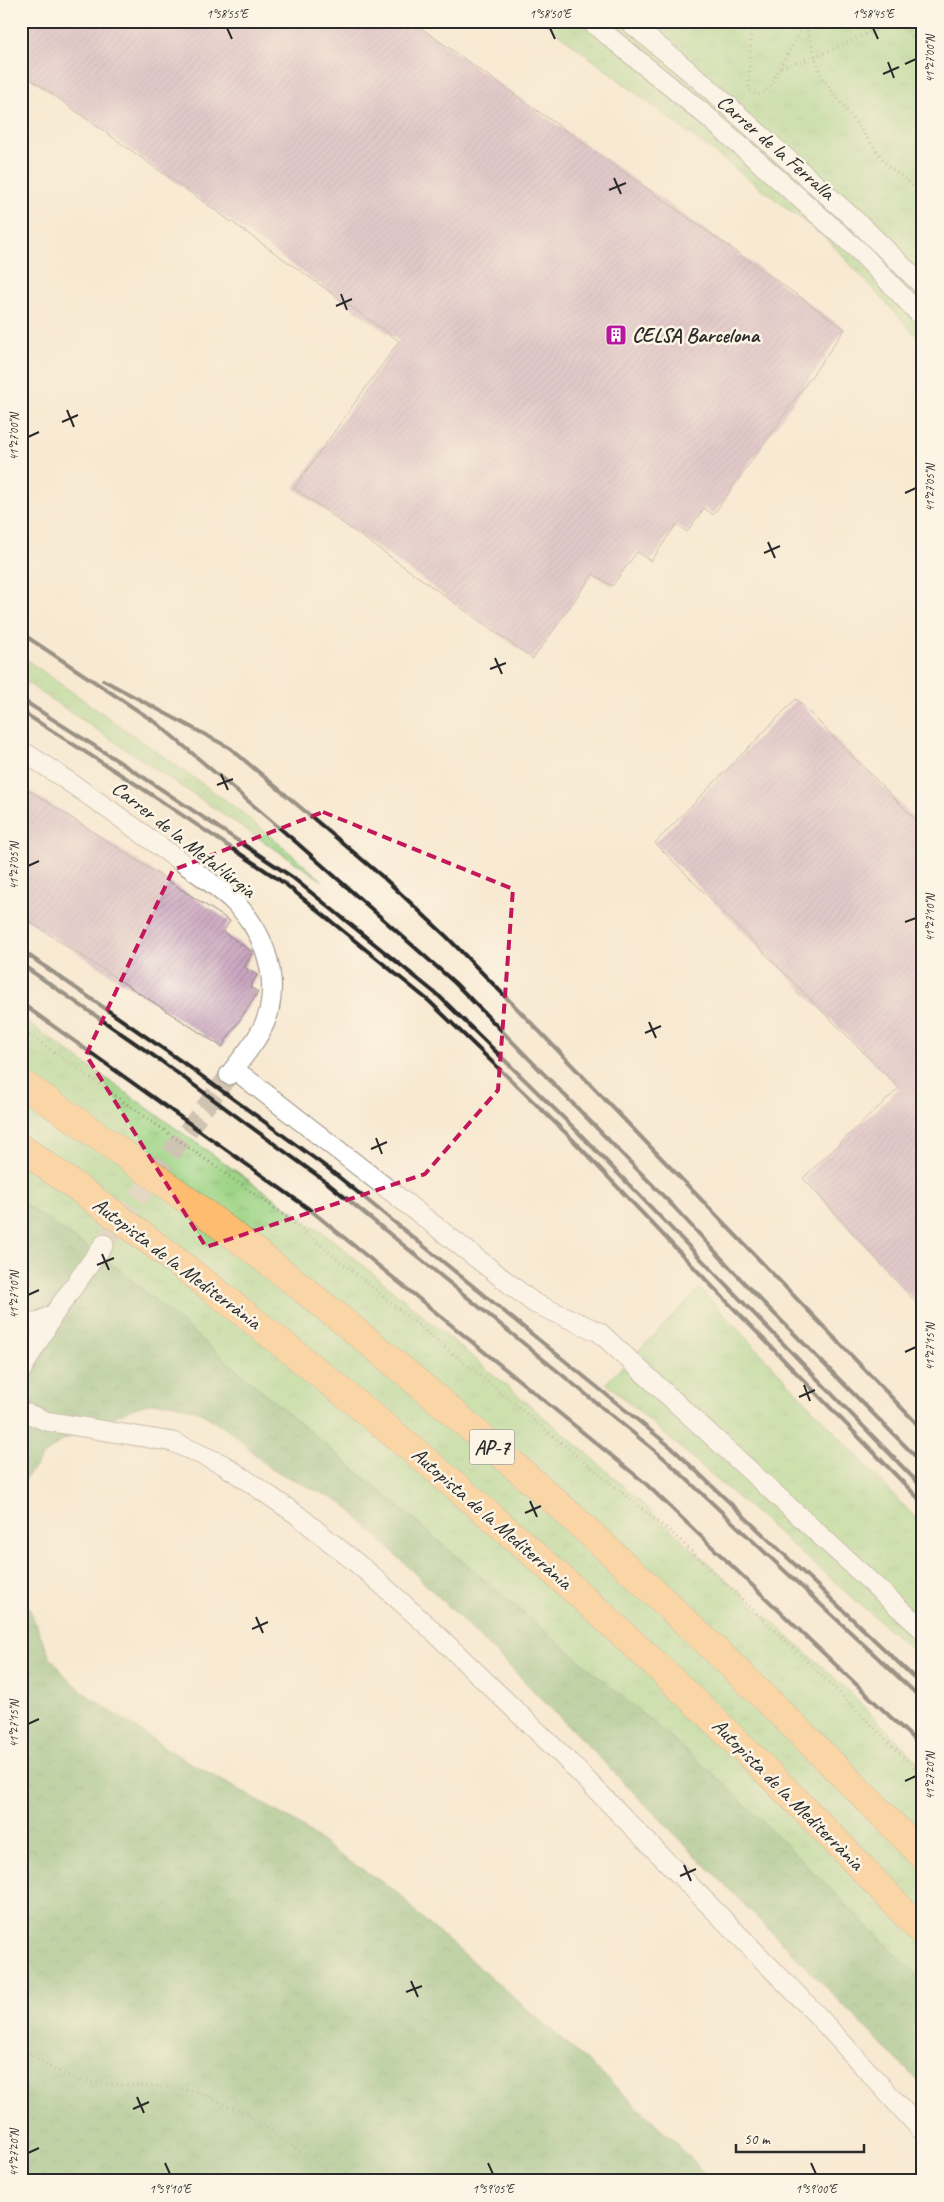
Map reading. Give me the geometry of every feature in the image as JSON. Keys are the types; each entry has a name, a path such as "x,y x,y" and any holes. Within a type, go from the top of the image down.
{"highway":[{"name":"AP-7","path":"21,1083 139,1165 237,1238 456,1416 696,1631 812,1743 923,1856"},
{"name":"Autopista de la Mediterrània","path":"21,1148 168,1253 229,1301 434,1467 533,1552 722,1728 923,1933"}],"street":[{"name":"Carrer de la Ferralla","path":"590,21 710,118 852,244 923,318"},
{"name":"Carrer de la Ferralla","path":"628,21 701,81 865,229 923,286"},
{"name":"Carrer de la Metal·lúrgia","path":"21,750 90,795 232,900 257,930 265,948 270,970 271,990 268,1012 260,1030 231,1072 534,1303 599,1332 923,1630"},
{"path":"21,1339 104,1244"},
{"path":"21,1371 38,1320"},
{"path":"21,1411 46,1421 173,1442 224,1465 296,1514 370,1574 431,1629 572,1766 816,2014 923,2132"}],"path":[{"path":"751,21 749,90 758,94 766,91 805,21"},
{"path":"805,21 821,76 888,166 910,183 923,197"},
{"path":"780,68 815,57 897,21 923,46"},
{"path":"21,1029 284,1215 672,1534 820,1674 923,1776"},
{"path":"21,2048 48,2066 77,2080 106,2084 166,2087 199,2092 251,2117 322,2167 332,2181"}],"highlighted area":[{"path":"323,812 513,889 498,1090 425,1174 206,1247 86,1055 173,870"}],"green space":[{"path":"542,21 923,21 923,343 827,239"},
{"path":"21,656 239,810 323,881 21,679"},
{"path":"21,1018 334,1241 589,1455 840,1683 923,1766 923,1981 724,1784 117,1268 21,1202"},
{"path":"21,1202 117,1268 725,1784 923,1981 923,2086 517,1674 343,1503 269,1468 236,1436 217,1423 198,1411 172,1403 151,1403 129,1410 61,1441 43,1456 21,1485"},
{"path":"700,1289 923,1526 923,1659 606,1383"},
{"path":"21,1589 49,1655 64,1674 84,1693 167,1749 297,1823 337,1853 399,1893 415,1912 594,2067 668,2135 712,2181 21,2181"}],"building":[{"name":"CELSA Barcelona","path":"21,21 411,21 845,329 713,515 704,508 687,532 676,525 651,561 637,552 612,586 593,574 533,659 294,488 399,341 21,72"},
{"path":"796,699 923,827 923,1310 803,1178 899,1088 655,843"},
{"path":"21,785 230,921 223,932 253,952 244,967 257,975 250,987 258,992 222,1047 21,916"}],"tunnel":[{"path":"104,1244 229,1075"}],"railway":[{"path":"21,633 158,724 296,842 455,983 674,1207 749,1288 923,1464"},
{"path":"103,680 230,748 384,878 447,937 541,1033 923,1430"},
{"path":"21,699 143,777 292,877 440,997 577,1131 923,1488"},
{"path":"21,711 137,785 284,883 429,1001 570,1137 923,1503"},
{"path":"21,950 188,1066 329,1169 672,1448 923,1686"},
{"path":"21,964 161,1061 325,1181 665,1459 923,1700"},
{"path":"21,1003 309,1209 645,1483 923,1748"}],"place":[{"name":"CELSA Barcelona","path":"616,335"}]}
